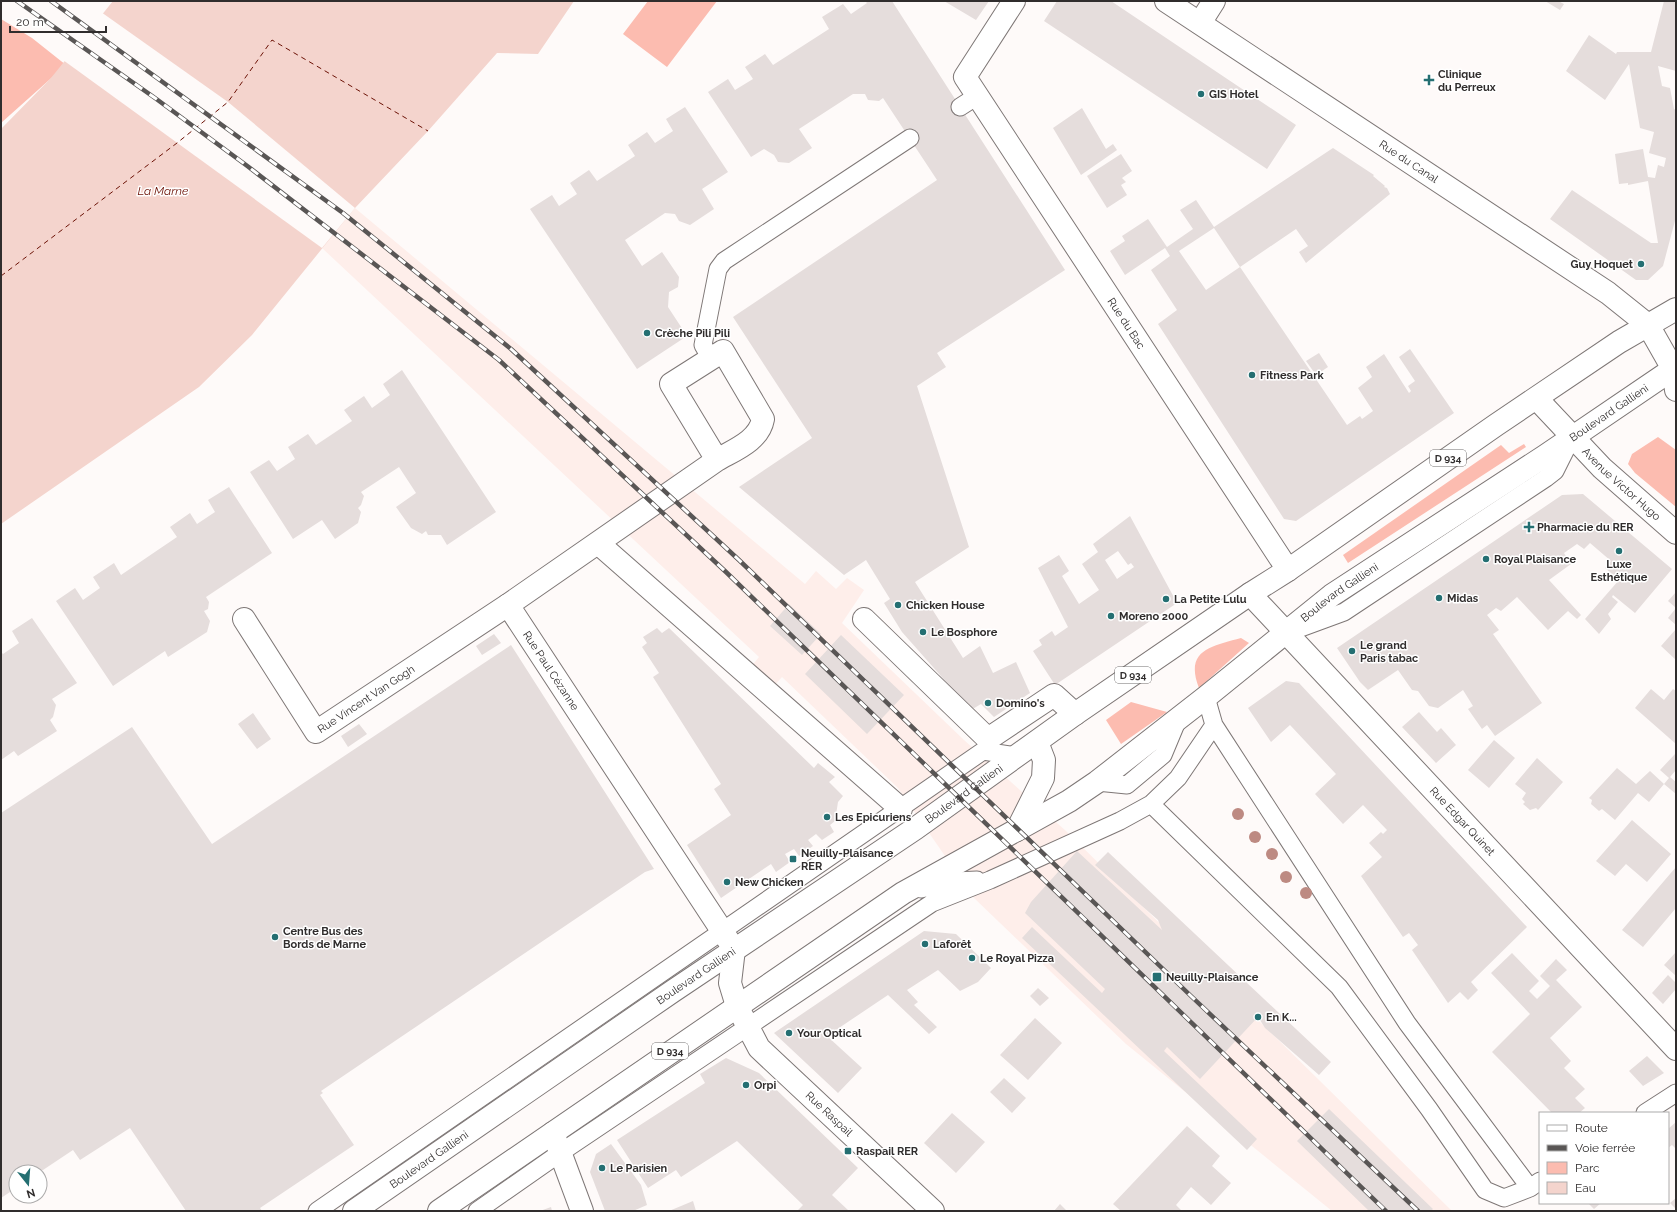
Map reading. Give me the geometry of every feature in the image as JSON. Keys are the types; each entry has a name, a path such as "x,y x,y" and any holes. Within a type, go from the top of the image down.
{"street":[{"name":"Rue du Bac","path":"1014,1 965,77 969,101 1288,570"},
{"name":"Rue du Canal","path":"1166,1 1599,286 1648,325"},
{"path":"1200,23 1214,1"},
{"name":"Boulevard Gallieni","path":"354,1211 728,941 916,828 1075,714 1250,594 1288,570 1619,342 1676,308"},
{"path":"1648,325 1675,365 1676,390"},
{"path":"508,605 599,544 717,460 751,440 762,426 763,419 723,351 672,384 717,460"},
{"name":"Boulevard Gallieni","path":"438,1211 556,1143 737,1006 903,893 1068,801 1097,782 1286,634 1332,594 1572,437 1675,365"},
{"name":"Avenue Victor Hugo","path":"1536,399 1602,468 1676,533"},
{"path":"599,544 901,809"},
{"name":"Rue Edgar Quinet","path":"1250,594 1676,1048"},
{"name":"Rue Vincent Van Gogh","path":"244,619 316,732 508,605"},
{"name":"Rue Paul Cézanne","path":"508,605 728,941"},
{"path":"864,619 988,739 1054,695 1075,714"},
{"path":"1017,830 1042,778 1044,760 1037,742"},
{"name":"Rue Raspail","path":"728,941 730,983 737,1006 759,1048 933,1211"},
{"path":"556,1143 582,1211"}],"lane":[{"path":"711,359 703,345 718,269 724,261 910,138"},
{"path":"1151,804 1339,987 1429,1109 1485,1190 1504,1198 1535,1185 1407,1023 1214,725 1206,697"},
{"path":"477,1211 556,1143 748,1028 932,903 990,880 1120,821 1151,804 1178,778 1214,725"},
{"path":"317,1211 660,973 728,941 901,809 983,752 1016,756"},
{"path":"903,893 955,881 990,880"},
{"path":"1647,1112 1676,1093"}],"shaded area":[{"path":"355,208 805,584 816,571 836,589 847,578 864,590 842,623 964,740 1066,831 1452,1211 1332,1211 1126,1044 974,898 898,788 782,677 763,698 741,679 759,657 322,248"}],"green space":[{"path":"648,1 717,1 667,67 623,34"},
{"path":"1,19 32,38 66,65 1,123"},
{"path":"1658,437 1676,450 1676,507 1635,473 1628,464 1632,454"},
{"path":"1524,444 1526,447 1348,563 1343,555 1501,445 1509,453"},
{"path":"1241,638 1249,643 1199,688 1195,675 1195,665 1198,658 1211,647"},
{"path":"1131,702 1167,712 1121,744 1106,720"}],"water":[{"name":"La Marne","path":"113,1 574,1 538,54 497,53 428,131 355,208 252,335 199,387 1,524 1,129 51,78"}],"pier":[{"path":"101,12 228,102 355,208 322,248 63,60"}],"building":[{"path":"865,1 892,1 1065,270 937,353 946,367 917,386 969,547 915,582 963,658 980,646 993,673 1016,662 1030,693 994,717 981,704 971,710 902,632 884,603 890,599 866,560 844,575 739,487 812,438 733,317 937,180 883,98 879,101 868,100 865,94 853,94 799,129 812,148 789,163 778,162 774,155 764,149 751,157 708,92 728,79 735,90 753,79 745,67 765,54 773,65 829,29 822,17 843,4 851,14 867,3"},
{"path":"944,1 989,1 976,20"},
{"path":"1057,1 1111,1 1296,125 1267,169 1044,21"},
{"path":"1545,1 1558,1 1564,4 1560,10"},
{"path":"1664,1 1676,1 1676,71 1658,66 1662,86 1670,88 1674,109 1676,110 1676,217 1663,266 1648,280 1636,280 1550,219 1572,190 1651,243 1658,243 1648,181 1628,185 1628,183 1619,184 1615,154 1643,149 1648,177 1655,178 1658,165 1664,167 1666,158 1649,153 1654,132 1640,128 1629,64 1605,100 1566,71 1589,35 1616,54 1617,52 1651,52"},
{"path":"685,107 728,172 702,189 714,209 690,225 679,221 675,214 665,213 625,240 642,266 662,252 679,277 678,287 669,292 668,307 687,336 637,369 530,209 552,195 559,206 577,194 570,183 589,170 597,181 635,156 628,145 647,132 655,143 673,131 666,119"},
{"path":"1082,108 1106,149 1113,144 1117,150 1081,175 1053,128"},
{"path":"1333,148 1374,175 1373,176 1385,186 1384,187 1387,188 1390,194 1306,263 1299,252 1308,246 1296,229 1240,267 1347,425 1360,416 1362,419 1373,411 1358,388 1372,377 1366,367 1384,354 1409,393 1411,391 1408,386 1415,381 1399,357 1410,349 1454,413 1296,521 1284,519 1158,324 1177,310 1151,270 1170,256 1165,248 1125,275 1110,251 1125,241 1122,236 1148,219 1167,247 1193,229 1180,210 1196,200 1214,227","holes":["1214,228 1240,267 1206,290 1179,251"]},
{"path":"1121,154 1132,171 1122,178 1126,182 1121,185 1127,195 1107,208 1087,176"},
{"path":"1319,353 1328,367 1316,375 1306,361"},
{"path":"402,370 496,512 447,545 441,535 428,535 426,531 422,534 411,528 396,507 416,493 399,467 361,492 364,496 361,505 358,508 361,512 358,523 335,539 322,520 293,539 250,472 269,460 277,471 295,459 288,447 308,434 316,445 352,421 344,410 364,396 372,408 390,395 383,384"},
{"path":"229,487 272,553 206,597 209,602 208,609 204,611 210,621 207,632 168,657 165,651 113,686 56,601 75,588 83,600 100,588 93,577 114,563 121,575 177,537 170,527 190,513 197,524 215,512 208,500"},
{"path":"1583,494 1672,569 1635,613 1613,595 1612,597 1618,602 1608,614 1611,619 1599,634 1585,619 1619,580 1605,568 1611,561 1590,543 1584,549 1577,544 1564,553 1571,564 1549,580 1581,615 1577,619 1568,611 1548,630 1517,597 1501,611 1496,608 1487,615 1499,630 1493,634 1542,703 1495,736 1487,725 1482,729 1468,709 1473,706 1463,690 1438,708 1429,706 1418,691 1412,690 1398,670 1368,690 1360,682 1337,648 1562,495"},
{"path":"1130,516 1177,603 1055,685 1033,651 1042,645 1039,640 1052,631 1055,636 1068,627 1038,568 1059,555 1069,571 1062,576 1079,604 1099,590 1082,564 1098,552 1093,544","holes":["1118,551 1128,565 1131,563 1134,567 1117,579 1105,560"]},
{"path":"1676,592 1676,608 1668,601"},
{"path":"789,604 821,634 802,655 770,626"},
{"path":"1676,608 1676,625 1668,618"},
{"path":"32,618 77,683 52,699 56,705 53,717 50,720 57,731 18,756 14,751 1,760 1,652 3,654 19,643 12,631"},
{"path":"657,628 662,633 669,628 814,768 818,763 835,777 829,782 843,796 838,802 835,821 830,825 834,832 822,840 816,834 808,840 813,846 799,856 794,849 785,854 790,862 776,872 771,864 721,898 687,845 731,815 714,789 721,784 653,677 659,673 642,647 647,643 643,637"},
{"path":"1676,629 1676,660 1661,646"},
{"path":"494,634 501,643 482,655 476,646"},
{"path":"841,635 904,695 867,734 805,674"},
{"name":"Centre Bus des Bords de Marne","path":"511,645 654,869 645,872 321,1091 323,1093 320,1095 354,1145 260,1208 262,1211 186,1211 130,1128 80,1160 73,1150 48,1167 48,1164 8,1164 8,1193 1,1198 1,813 132,727 212,844"},
{"path":"1286,681 1299,683 1527,927 1471,982 1478,990 1468,1000 1460,992 1448,1003 1412,950 1418,945 1409,933 1403,937 1361,876 1382,857 1369,843 1381,832 1383,834 1387,830 1363,805 1343,824 1315,794 1336,774 1290,725 1271,742 1248,708"},
{"path":"1651,689 1664,700 1673,689 1676,691 1676,744 1635,708"},
{"path":"1419,712 1437,732 1441,728 1456,745 1436,763 1402,727"},
{"path":"253,713 271,739 257,749 238,724"},
{"path":"359,724 367,734 348,747 341,736"},
{"path":"1494,740 1515,758 1489,788 1468,770"},
{"path":"1675,754 1676,770 1670,777 1676,782 1676,794 1664,784 1669,778 1660,770"},
{"path":"1537,758 1563,782 1538,810 1536,808 1530,810 1523,804 1525,802 1522,799 1526,793 1515,784"},
{"path":"1617,768 1636,784 1650,771 1664,784 1649,802 1638,793 1615,820 1602,809 1599,811 1591,804 1592,800 1589,798"},
{"path":"1632,820 1671,854 1647,882 1626,864 1615,876 1596,861"},
{"name":"Neuilly-Plaisance","path":"1077,851 1162,930 1158,920 1095,865 1108,852 1331,1062 1319,1075 1265,1028 1258,1017 1200,1079 1167,1047 1164,1051 1257,1139 1247,1150 1022,938 1032,927 1102,993 1105,989 1025,913 1031,902"},
{"path":"1676,867 1676,908 1643,947 1622,930"},
{"path":"924,931 956,934 991,968 978,982 960,991 938,970 907,990 918,1002 914,1005 937,1027 929,1034 888,995 827,1036 862,1068 838,1093 774,1033"},
{"path":"1676,952 1676,976 1664,965"},
{"path":"1512,953 1539,981 1529,991 1537,999 1550,986 1540,976 1556,959 1567,970 1556,980 1582,1007 1550,1038 1571,1061 1564,1068 1585,1089 1575,1098 1585,1108 1580,1112 1551,1112 1492,1052 1530,1014 1491,973"},
{"path":"1668,975 1676,983 1676,989 1663,1004 1652,993"},
{"path":"1038,988 1049,998 1040,1006 1030,996"},
{"path":"1035,1018 1062,1043 1028,1080 1000,1055"},
{"path":"1647,1056 1664,1073 1643,1086 1629,1071"},
{"path":"726,1058 759,1073 858,1168 832,1195 849,1211 797,1211 803,1205 737,1141 681,1177 676,1170 648,1188 617,1140 705,1083 700,1074"},
{"path":"1004,1078 1026,1098 1012,1113 990,1092"},
{"path":"1329,1109 1433,1209 1431,1211 1369,1211 1297,1141"},
{"path":"952,1113 985,1142 956,1173 924,1143"},
{"path":"1676,1122 1676,1149 1672,1145 1669,1147 1669,1128"},
{"path":"1187,1126 1220,1156 1212,1166 1231,1183 1211,1205 1191,1187 1176,1205 1182,1211 1121,1211 1113,1204"},
{"path":"611,1144 641,1185 647,1205 633,1211 605,1211 590,1172 596,1154"},
{"path":"1676,1198 1676,1209 1670,1203"},
{"path":"693,1201 696,1211 669,1211"},
{"path":"1060,1204 1067,1211 1054,1211"},
{"path":"1589,1204 1600,1204 1594,1209"},
{"path":"551,1207 552,1211 540,1211"}],"ferry route":[{"path":"1,276 177,143 228,102 272,40 428,131"}],"railway":[{"path":"17,1 155,98 246,165 499,360 726,572 1386,1211"},
{"path":"51,1 343,213 511,349 739,560 1192,997 1418,1211"}],"place":[{"name":"Clinique du Perreux","path":"1429,80"},
{"name":"GIS Hotel","path":"1201,94"},
{"name":"Guy Hoquet","path":"1641,264"},
{"name":"Crèche Pili Pili","path":"647,333"},
{"name":"Fitness Park","path":"1252,375"},
{"name":"Pharmacie du RER","path":"1529,527"},
{"name":"Luxe Esthétique","path":"1619,551"},
{"name":"Royal Plaisance","path":"1486,559"},
{"name":"Midas","path":"1439,598"},
{"name":"La Petite Lulu","path":"1166,599"},
{"name":"Chicken House","path":"898,605"},
{"name":"Moreno 2000","path":"1111,616"},
{"name":"Le Bosphore","path":"923,632"},
{"name":"Le grand Paris tabac","path":"1352,651"},
{"name":"Domino's","path":"988,703"},
{"name":"Les Epicuriens","path":"827,817"},
{"name":"Neuilly-Plaisance RER","path":"793,859"},
{"name":"New Chicken","path":"727,882"},
{"name":"Centre Bus des Bords de Marne","path":"275,937"},
{"name":"Laforêt","path":"925,944"},
{"name":"Le Royal Pizza","path":"972,958"},
{"name":"Neuilly-Plaisance","path":"1157,977"},
{"name":"En K...","path":"1258,1017"},
{"name":"Your Optical","path":"789,1033"},
{"name":"Orpi","path":"746,1085"},
{"name":"Raspail RER","path":"848,1151"},
{"name":"Le Parisien","path":"602,1168"}]}
